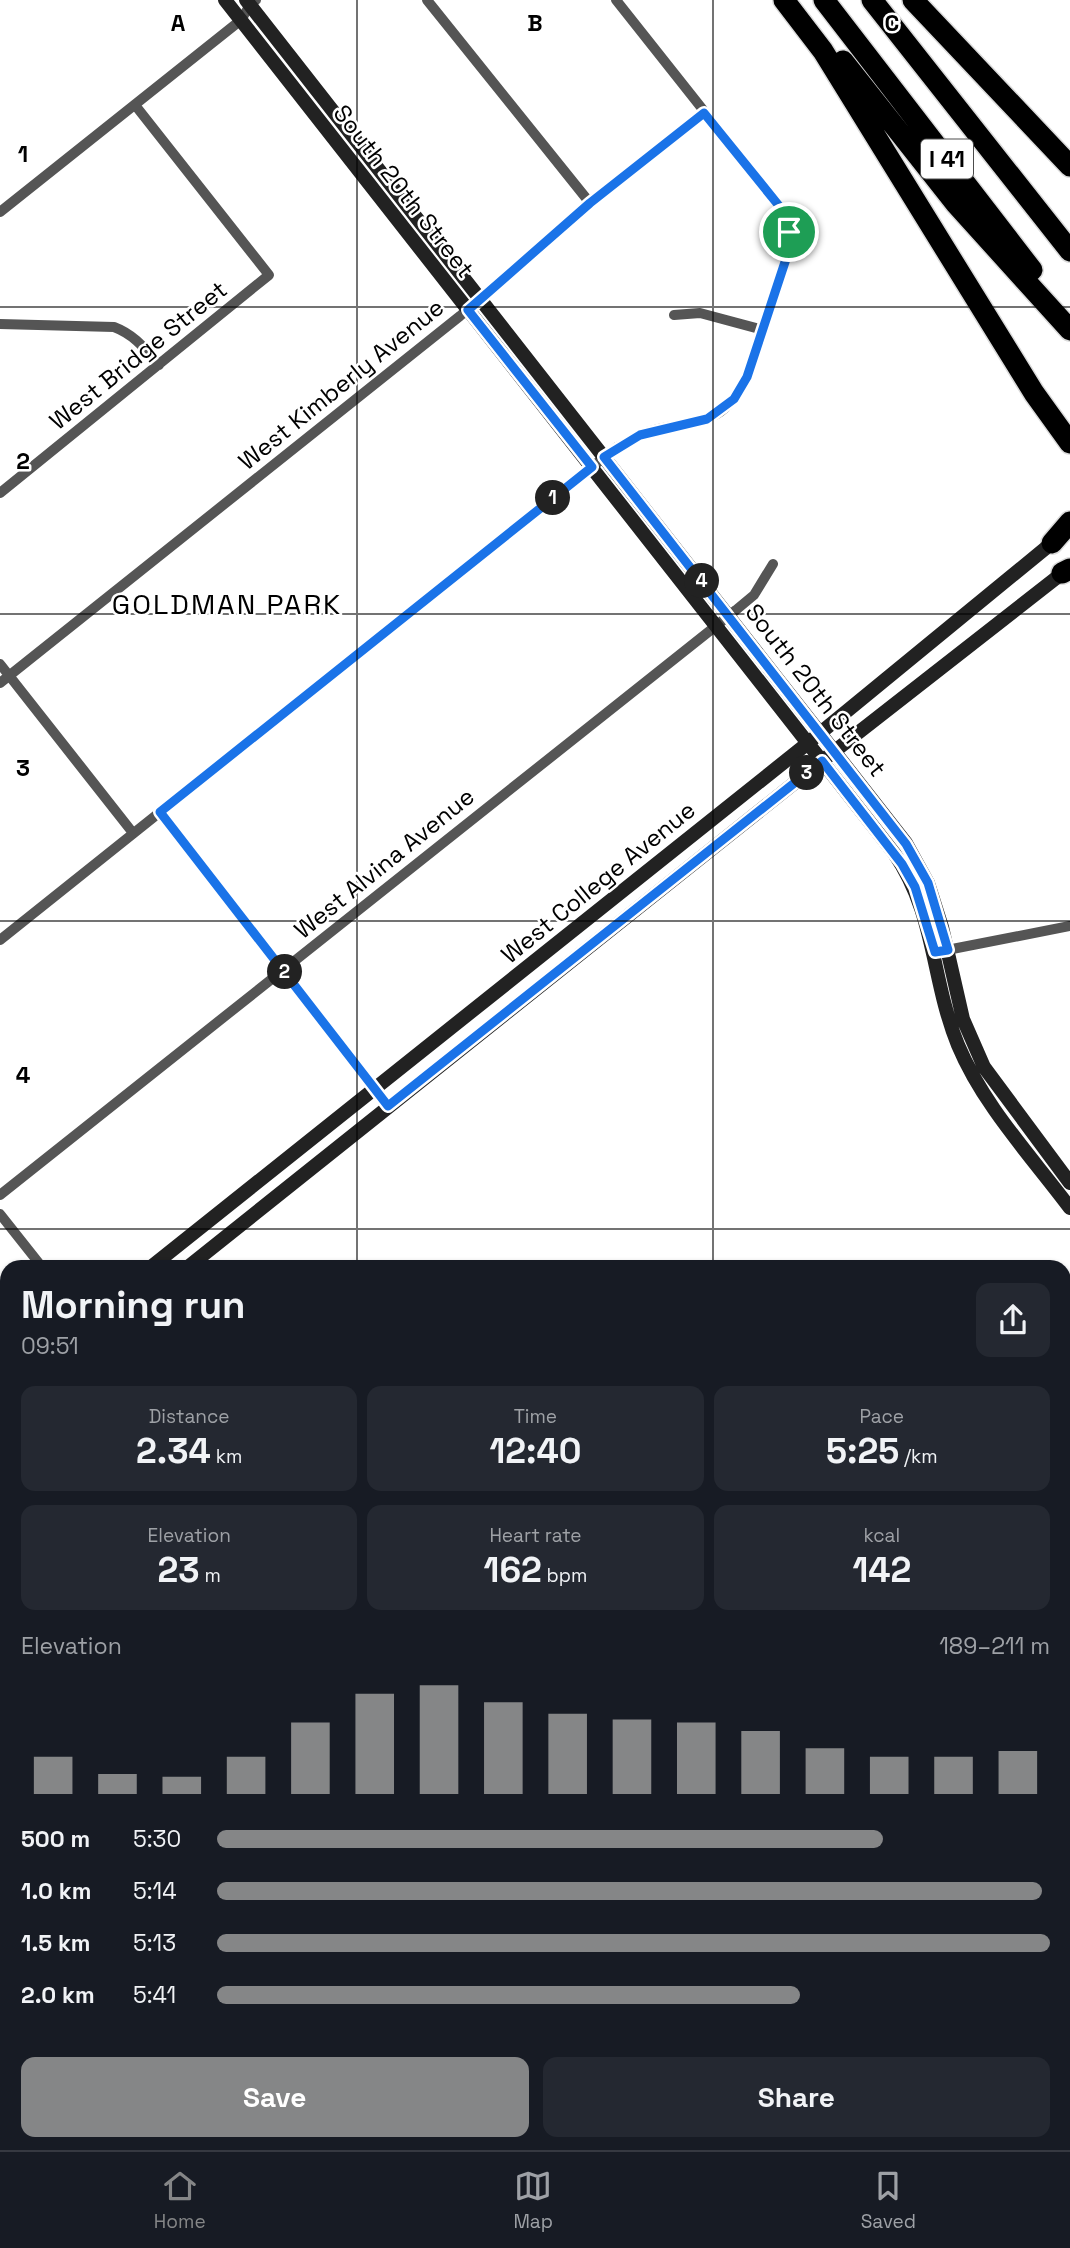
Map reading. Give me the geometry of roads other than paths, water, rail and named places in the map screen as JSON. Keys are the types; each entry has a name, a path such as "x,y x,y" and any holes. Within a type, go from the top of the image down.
{"highway":[{"path":"784,0 823,51 1051,418 1070,456"},
{"path":"793,0 956,204 1070,330"},
{"name":"I 41","path":"824,0 1070,319"},
{"name":"I 41","path":"872,0 1070,249"},
{"path":"890,0 1070,249"},
{"path":"914,0 1070,166"},
{"path":"1051,418 1070,443"},
{"path":"1052,543 1070,522"}],"street":[{"name":"South 20th Street","path":"225,0 902,864 915,887 941,951 963,1019 984,1066 1070,1183"},
{"path":"427,0 590,203"},
{"path":"0,940 604,457 640,435 707,419 734,399 747,377 789,245 786,218 616,0"},
{"name":"South 20th Street","path":"251,2 915,857 928,883 941,951 948,1017 958,1045 993,1106 1070,1208"},
{"path":"0,212 241,20 251,2"},
{"name":"West Bridge Street","path":"0,493 270,275 135,104"},
{"name":"West Kimberly Avenue","path":"4,679 468,310 590,203 704,113"},
{"path":"674,315 700,313 763,330"},
{"path":"0,324 114,327 138,339 159,365"},
{"name":"West College Avenue","path":"160,1260 808,743 1070,529"},
{"name":"West Alvina Avenue","path":"0,1195 754,595 773,564"},
{"name":"West College Avenue","path":"197,1260 834,751 1067,570"},
{"path":"0,664 4,679 133,833"},
{"path":"160,812 388,1106"},
{"path":"941,951 1070,926"},
{"path":"0,1214 37,1260"}],"district":[{"name":"GOLDMAN PARK","path":"227,604"}]}
